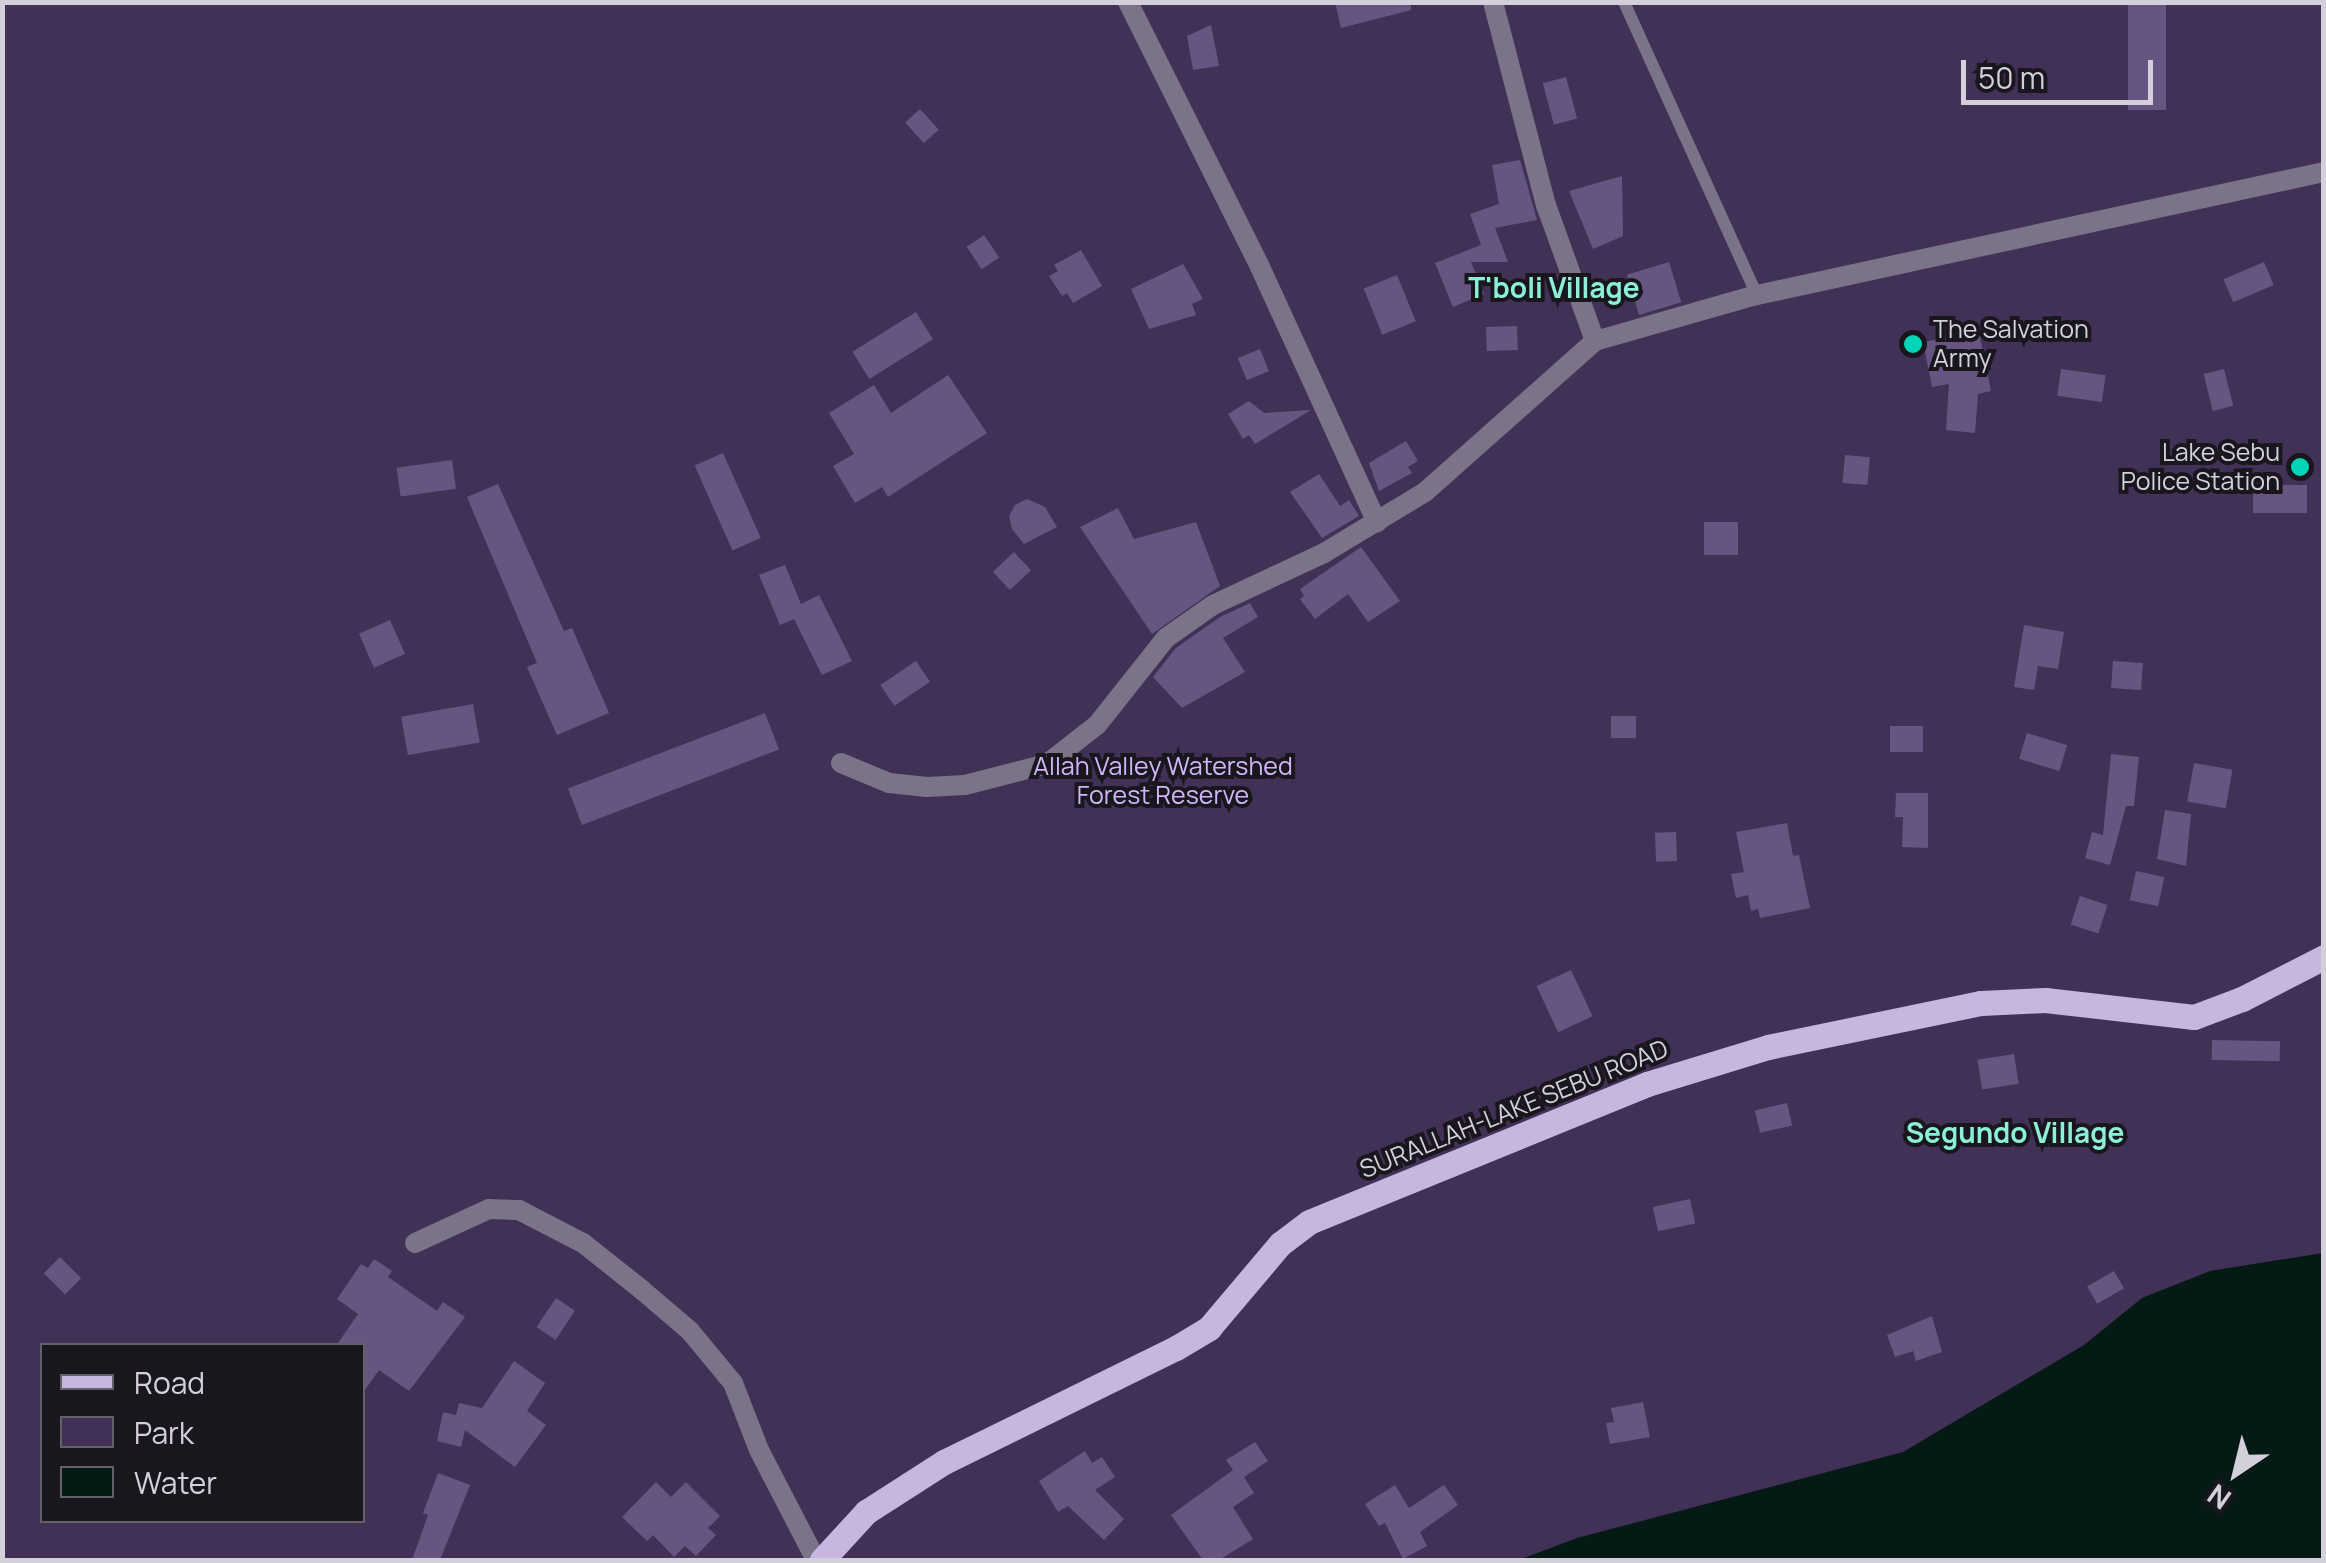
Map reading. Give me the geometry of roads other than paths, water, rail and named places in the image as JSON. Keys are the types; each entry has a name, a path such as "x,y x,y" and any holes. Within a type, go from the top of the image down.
{"main road":[{"name":"SURALLAH-LAKE SEBU ROAD","path":"819,1560 866,1512 944,1462 1159,1357 1209,1328 1280,1244 1309,1222 1647,1084 1768,1048 1982,1003 2044,1000 2194,1018 2242,999 2324,957"}],"street":[{"path":"1128,2 1260,267 1377,522"},
{"path":"1493,2 1546,205 1596,341"},
{"path":"841,763 889,782 927,786 965,785 1047,764 1097,725 1166,638 1213,605 1377,522 1425,492 1596,341 1757,295 2324,172"},
{"path":"416,1243 488,1209 519,1210 583,1243 690,1331 733,1383 759,1450 819,1560"}],"lane":[{"path":"1624,2 1757,295"}],"water":[{"path":"2323,1253 2323,1560 1519,1560 1577,1538 1903,1452 2084,1345 2142,1298 2210,1271"}],"place":[{"name":"The Salvation Army","path":"1913,344"},
{"name":"Lake Sebu Police Station","path":"2300,467"}],"district":[{"name":"T'boli Village","path":"1554,287"},
{"name":"Segundo Village","path":"2015,1132"}],"park label":[{"name":"Allah Valley Watershed Forest Reserve","path":"1163,782"}]}
